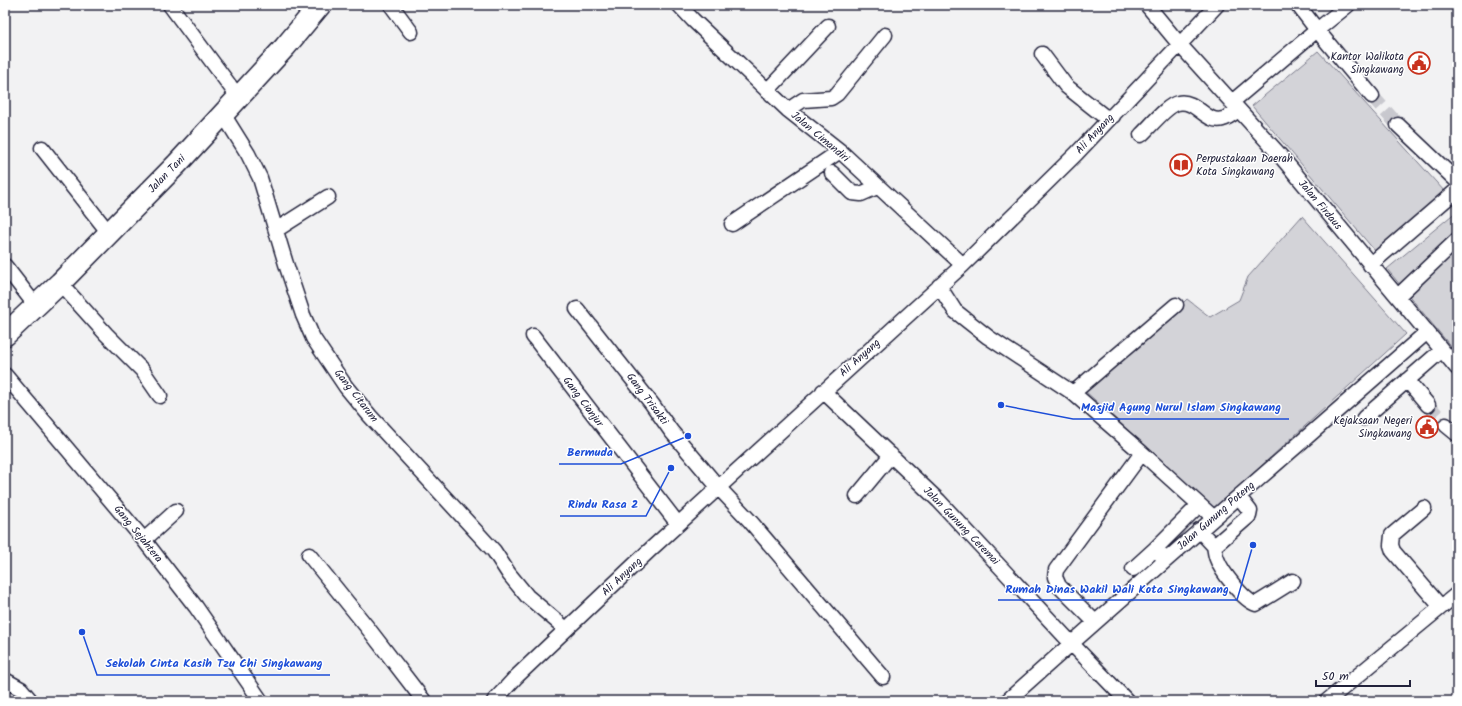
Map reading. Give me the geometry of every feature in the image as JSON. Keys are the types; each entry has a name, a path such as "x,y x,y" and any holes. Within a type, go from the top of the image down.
{"highway":[{"name":"Jalan Tani","path":"5,334 60,283 223,114 285,47 320,5"}],"street":[{"path":"170,5 238,98"},
{"path":"391,5 411,32"},
{"name":"Jalan Cimandiri","path":"680,5 693,20 767,91 840,152 963,265"},
{"name":"Jalan Firdaus","path":"1147,5 1180,45 1278,154 1346,242 1370,265 1398,296 1457,368"},
{"name":"Ali Anyang","path":"494,701 516,677 678,524 963,265 1076,154 1217,5"},
{"path":"1298,5 1372,96"},
{"path":"1142,135 1169,108 1178,103 1191,104 1206,116 1217,120 1224,119 1235,106 1317,30 1348,5"},
{"path":"767,91 828,26"},
{"path":"788,110 803,100 831,98 837,94 885,35"},
{"path":"1042,54 1066,86 1105,117 1113,116"},
{"name":"Gang Citarum","path":"223,114 260,178 308,329 346,387 370,416 494,551 509,574 527,596 566,629"},
{"path":"1398,125 1457,181"},
{"path":"42,148 109,233"},
{"path":"732,224 840,152"},
{"path":"832,174 852,193 861,194 877,187"},
{"path":"1370,265 1457,190"},
{"path":"276,230 328,197"},
{"path":"1398,296 1457,240"},
{"path":"5,266 36,306"},
{"path":"60,283 106,334 142,370 160,396"},
{"path":"939,286 955,311 988,337 1073,393 1213,517"},
{"path":"1073,393 1176,305"},
{"name":"Gang Trisakti","path":"577,308 652,404 670,431 719,488 750,521 883,677"},
{"name":"Jalan Gunung Poteng","path":"1007,701 1213,517 1427,332"},
{"name":"Gang Cianjur","path":"533,336 678,524"},
{"path":"1364,418 1442,350"},
{"name":"Gang Sejahtera","path":"5,375 144,540 196,607 261,701"},
{"path":"1407,380 1428,405"},
{"name":"Jalan Gunung Ceremai","path":"824,391 939,501 1127,701"},
{"path":"1446,425 1457,434"},
{"path":"1095,622 1059,586 1055,576 1056,570 1142,453"},
{"path":"857,496 891,455"},
{"path":"1214,546 1250,516 1250,511 1238,496"},
{"path":"1133,569 1199,505"},
{"path":"1424,508 1392,535 1391,545 1400,560 1442,607"},
{"path":"144,540 176,511"},
{"path":"1199,530 1214,546 1217,559 1225,574 1247,600 1252,603 1256,604 1294,582"},
{"path":"1155,549 1165,560"},
{"path":"309,555 424,701"},
{"path":"1327,701 1457,594"},
{"path":"5,680 21,689 31,701"}],"shaded area":[{"path":"1318,51 1445,192 1375,251 1252,106"},
{"path":"1457,211 1457,354 1387,269"},
{"path":"1302,216 1406,334 1214,509 1085,391 1140,345 1187,299 1210,317 1239,300 1248,277"}],"tunnel":[{"path":"1372,96 1398,125"},
{"path":"1428,405 1446,425"}],"place":[{"name":"Kantor Walikota Singkawang","path":"1419,63"},
{"name":"Perpustakaan Daerah Kota Singkawang","path":"1181,165"},
{"name":"Masjid Agung Nurul Islam Singkawang","path":"1001,405"},
{"name":"Kejaksaan Negeri Singkawang","path":"1427,427"},
{"name":"Bermuda","path":"688,436"},
{"name":"Rindu Rasa 2","path":"671,468"},
{"name":"Rumah Dinas Wakil Wali Kota Singkawang","path":"1253,545"},
{"name":"Sekolah Cinta Kasih Tzu Chi Singkawang","path":"82,632"}]}
